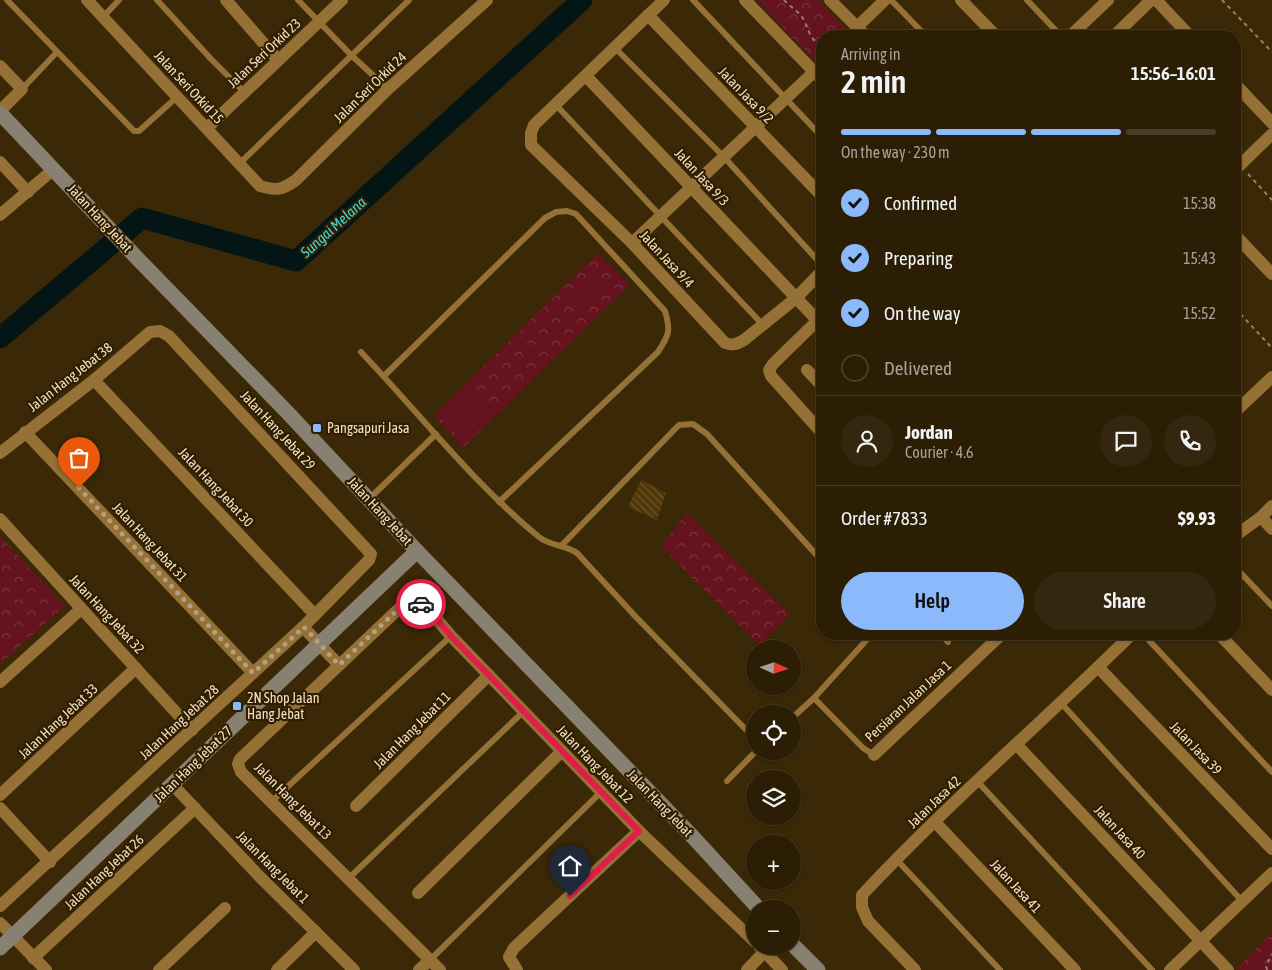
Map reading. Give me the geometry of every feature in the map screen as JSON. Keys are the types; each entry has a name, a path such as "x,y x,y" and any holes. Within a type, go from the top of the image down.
{"street":[{"name":"Jalan Seri Orkid 15","path":"87,0 260,186 272,190"},
{"path":"226,0 278,60"},
{"name":"Jalan Seri Orkid 23","path":"207,128 342,0"},
{"name":"Jalan Seri Orkid 24","path":"272,190 285,188 296,180 388,89 486,0"},
{"path":"556,105 664,0"},
{"path":"745,0 816,72"},
{"path":"830,0 859,30"},
{"path":"862,30 885,0"},
{"path":"961,0 990,30"},
{"path":"1120,30 1151,0"},
{"path":"1156,0 1184,30"},
{"path":"1076,30 1102,2"},
{"name":"Jalan Jasa 9/2","path":"648,15 816,190"},
{"path":"0,66 22,89 0,112"},
{"name":"Jalan Jasa 9/3","path":"586,76 796,298 816,315"},
{"path":"632,243 785,98 816,77"},
{"path":"1241,90 1272,123"},
{"name":"Jalan Jasa 9/4","path":"556,105 534,125 531,133 531,145 632,243 725,343 730,345 737,344 796,298 816,277"},
{"name":"Jalan Hang Jebat","path":"0,112 137,258 288,413 416,551 693,837 751,900"},
{"path":"1241,163 1272,134"},
{"path":"0,162 28,192"},
{"path":"0,215 54,170"},
{"path":"1241,240 1272,274"},
{"path":"816,322 769,370 771,376 816,427"},
{"name":"Jalan Hang Jebat 38","path":"0,452 94,380 150,332 160,330"},
{"name":"Jalan Hang Jebat 29","path":"160,330 170,336 371,554"},
{"path":"807,370 816,380"},
{"path":"1241,406 1272,377"},
{"name":"Jalan Hang Jebat 30","path":"94,380 315,614"},
{"name":"Jalan Hang Jebat 31","path":"25,432 253,673"},
{"path":"1241,532 1272,506"},
{"path":"1261,517 1272,529"},
{"name":"Jalan Hang Jebat 32","path":"0,519 192,730"},
{"name":"Jalan Hang Jebat 27","path":"0,948 416,551"},
{"name":"Jalan Hang Jebat 28","path":"0,906 304,627 369,560 371,554"},
{"name":"Jalan Hang Jebat 13","path":"419,603 407,601 240,759 238,764 241,772 440,970"},
{"name":"Jalan Hang Jebat 12","path":"419,603 428,609 451,636 639,831 746,933"},
{"path":"0,682 81,609"},
{"path":"304,627 339,665"},
{"name":"Persiaran Jalan Jasa 1","path":"874,755 996,640"},
{"name":"Jalan Jasa 42","path":"915,970 868,921 862,907 862,894 896,859 1126,640"},
{"path":"1225,640 1272,690"},
{"name":"Jalan Jasa 39","path":"1098,667 1272,849"},
{"name":"Jalan Hang Jebat 33","path":"0,795 136,668"},
{"name":"Jalan Hang Jebat 11","path":"356,806 489,675"},
{"name":"Jalan Jasa 40","path":"1016,744 1228,970"},
{"path":"418,893 562,752"},
{"name":"Jalan Hang Jebat 1","path":"172,784 259,876 354,970"},
{"path":"0,808 50,862"},
{"name":"Jalan Hang Jebat 26","path":"34,958 195,808"},
{"name":"Jalan Jasa 41","path":"935,822 1075,970"},
{"path":"517,970 509,956 514,948 639,831"},
{"path":"1170,970 1272,873"},
{"path":"159,970 224,908"},
{"path":"0,923 46,970"},
{"path":"277,970 316,932"},
{"path":"801,953 818,970"},
{"path":"747,970 759,955"},
{"path":"770,955 782,970"},
{"path":"419,970 430,960"}],"lane":[{"path":"7,0 134,131 139,131 177,96"},
{"path":"103,17 119,0"},
{"path":"158,0 211,59 244,92"},
{"path":"298,0 351,55 388,89"},
{"path":"240,163 408,0"},
{"path":"693,0 816,131"},
{"path":"892,0 920,30"},
{"path":"1027,0 1055,30"},
{"path":"615,48 723,156 816,257"},
{"path":"22,89 57,52"},
{"path":"556,105 763,325"},
{"path":"384,376 545,218 556,212 567,211 576,214 596,235 665,311 668,322 668,337 658,352 500,502"},
{"path":"361,352 500,502 541,539 570,548 577,553 635,616 746,730"},
{"path":"560,546 679,425 693,424 707,434 816,554"},
{"path":"369,499 436,434"},
{"path":"1241,573 1272,606"},
{"path":"271,802 451,636"},
{"path":"801,710 867,640"},
{"path":"1149,640 1272,772"},
{"name":"Persiaran Jalan Jasa 1","path":"814,698 863,748 874,755"},
{"path":"1061,703 1243,902"},
{"path":"349,878 524,711"},
{"path":"727,781 747,760"},
{"path":"977,782 1152,970"},
{"path":"430,960 601,792"},
{"path":"896,859 1000,970"}],"path":[{"path":"784,0 802,16 808,33 816,41"},
{"path":"1222,0 1272,52"},
{"path":"1241,171 1272,200"},
{"path":"1241,314 1272,348"},
{"path":"974,646 976,640"},
{"path":"1267,970 1266,966 1272,954"}],"green space":[{"path":"757,0 818,0 847,30 816,30 816,62"},
{"path":"598,253 630,285 463,448 434,416"},
{"path":"593,281 603,293 585,311 575,300"},
{"path":"467,390 489,414 463,439 439,417"},
{"path":"687,513 790,614 764,640 754,640 661,546"},
{"path":"0,536 65,606 0,664"},
{"path":"1272,933 1272,970 1239,970 1237,968"}],"building":[{"path":"641,480 666,493 657,520 628,507"}],"waterway":[{"name":"Sungai Melana","path":"0,338 142,218 296,261 582,0"}],"way so far":[{"path":"79,488 253,673 304,627 339,665 407,601 421,604"}],"place":[{"name":"Pangsapuri Jasa","path":"317,428"},
{"name":"2N Shop Jalan Hang Jebat","path":"237,706"}],"route":[{"path":"421,604 428,609 451,636 639,831 570,896"}]}
